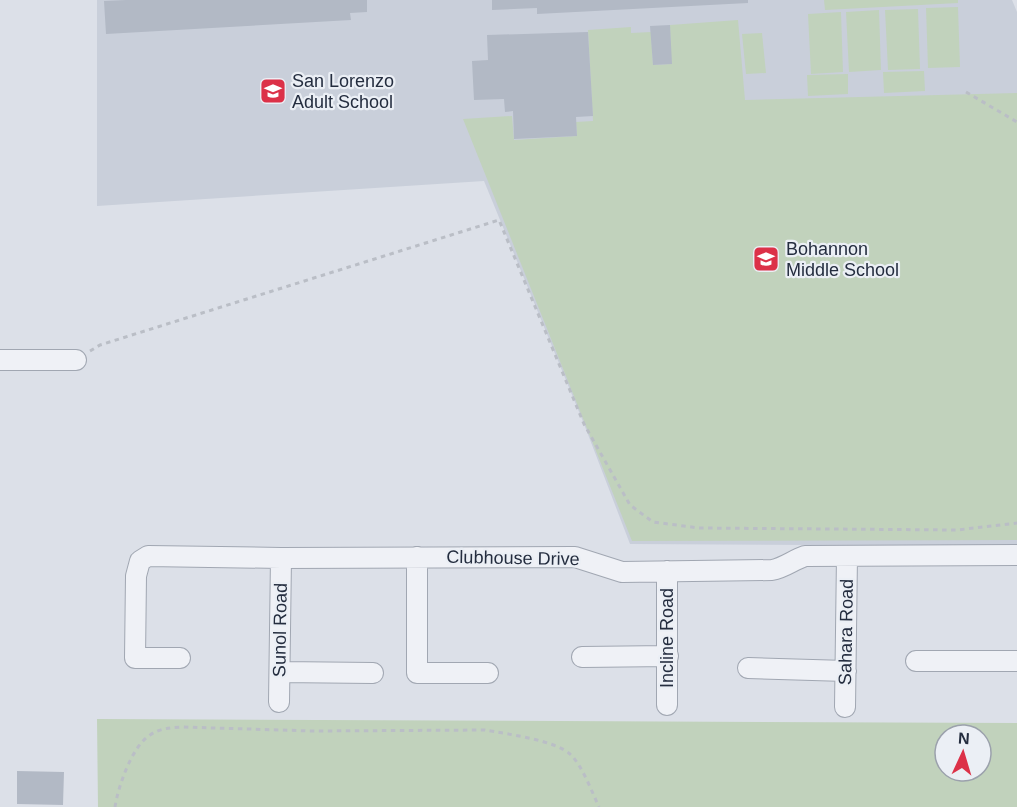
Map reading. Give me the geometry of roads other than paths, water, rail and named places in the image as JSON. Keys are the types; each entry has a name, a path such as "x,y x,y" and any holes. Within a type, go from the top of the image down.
{"street":[{"path":"0,360 76,360"},
{"name":"Clubhouse Drive","path":"180,658 135,658 136,576 140,561 148,556 575,557 622,572 772,570 782,569 797,558 805,556 1017,555"},
{"name":"Sahara Road","path":"845,707 847,556"},
{"path":"417,557 417,673 488,673"},
{"name":"Sunol Road","path":"279,702 281,558"},
{"name":"Incline Road","path":"668,571 668,705"},
{"path":"582,657 668,656"},
{"path":"916,661 1017,661"},
{"path":"748,668 846,671"},
{"path":"280,672 373,673"}],"place":[{"name":"San Lorenzo Adult School","path":"273,91"},
{"name":"Bohannon Middle School","path":"766,259"}]}
